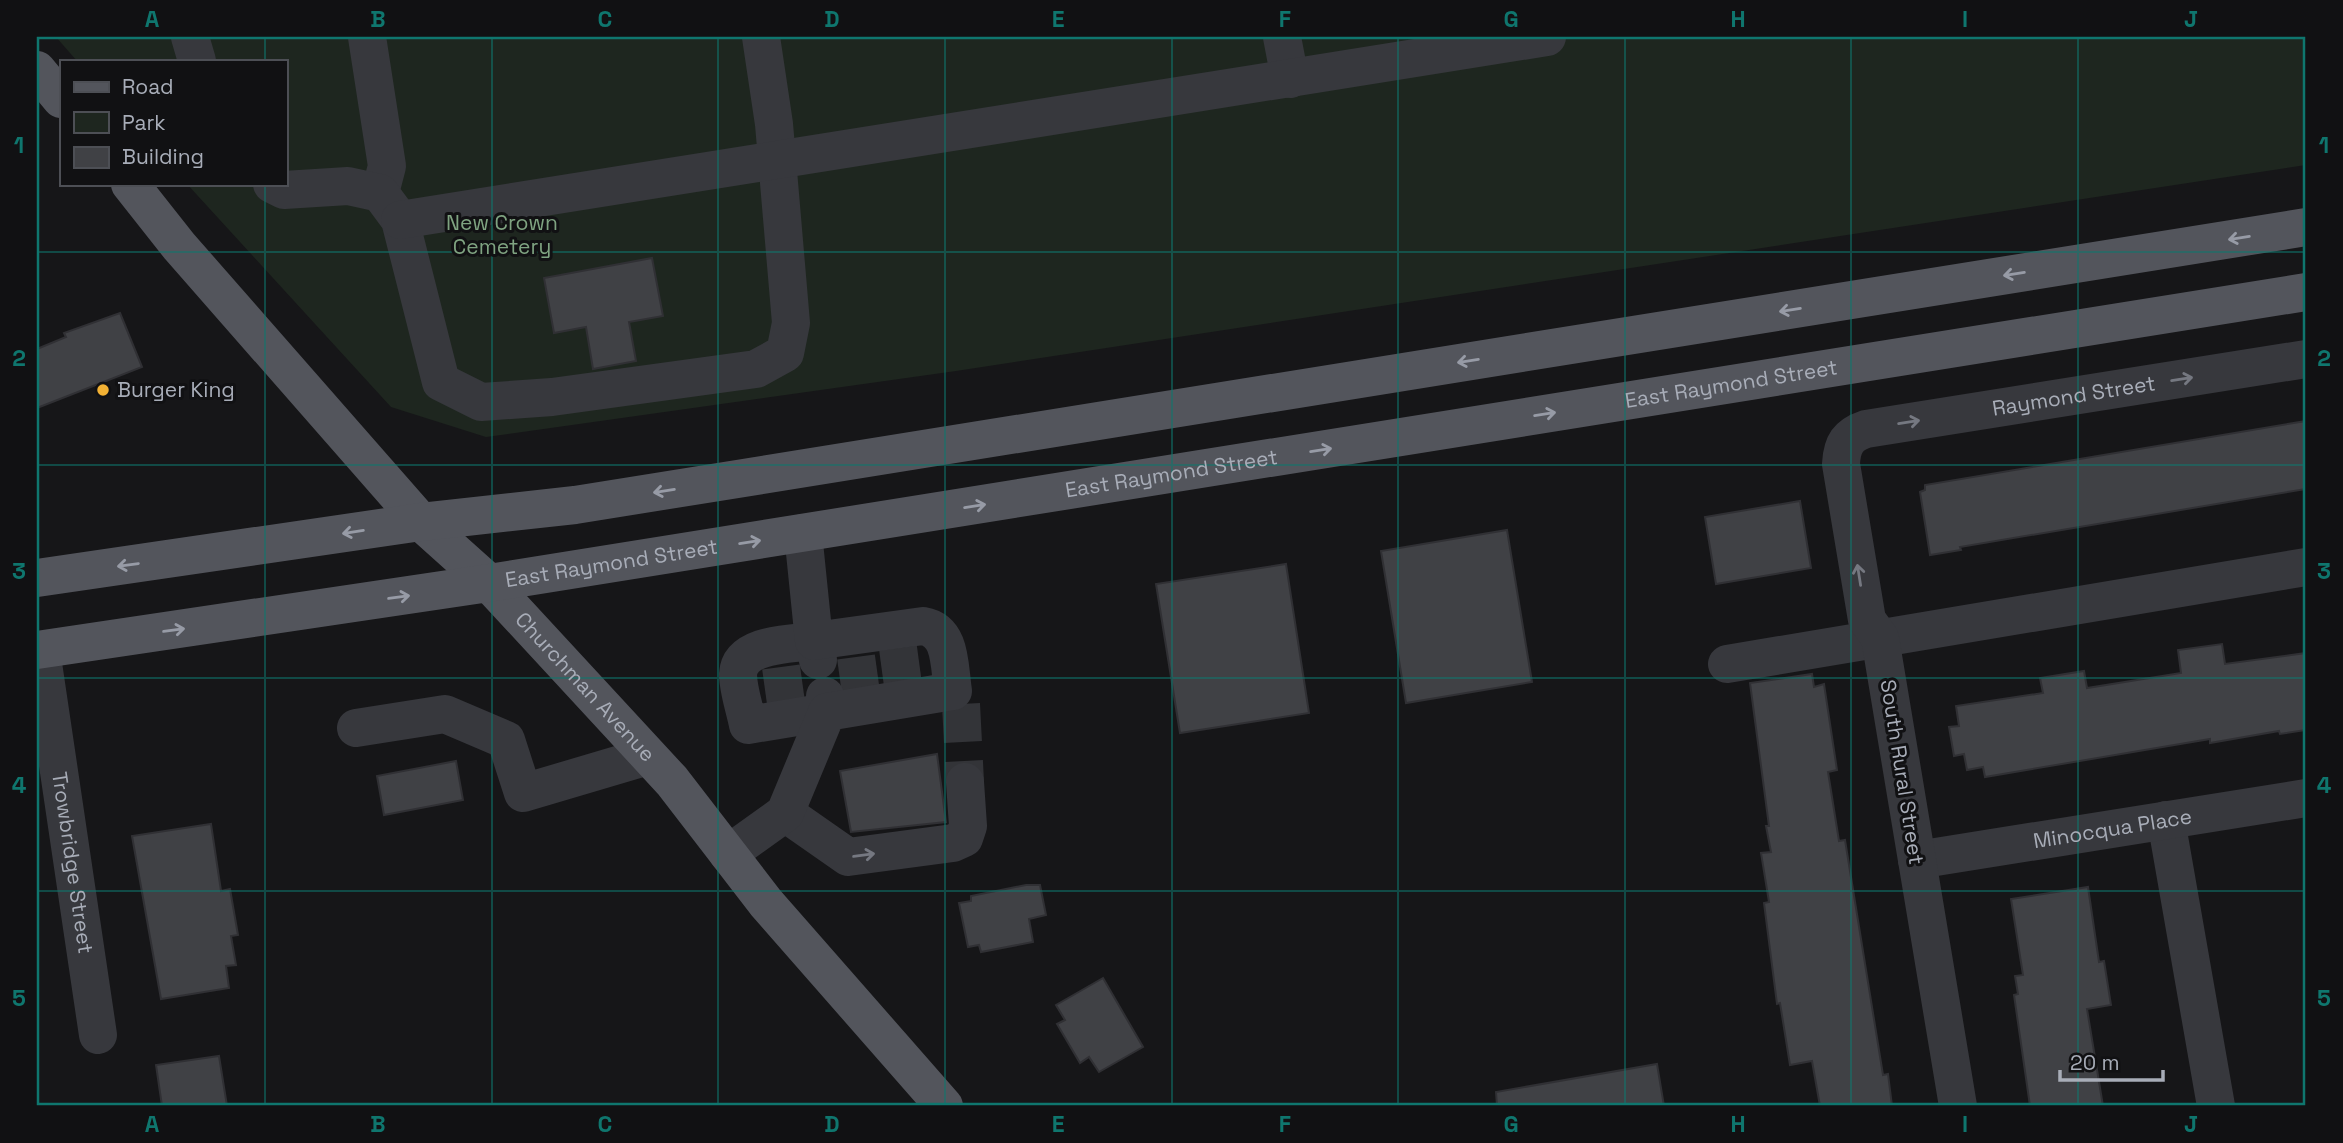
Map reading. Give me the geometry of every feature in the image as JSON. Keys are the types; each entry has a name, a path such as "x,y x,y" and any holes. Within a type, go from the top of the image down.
{"main road":[{"path":"37,70 60,98"},
{"name":"Churchman Avenue","path":"132,186 179,246 421,522 489,583 648,756 766,903 944,1106"},
{"path":"37,578 421,522 575,505 2306,227"},
{"name":"East Raymond Street","path":"39,650 489,583 2306,292"}],"street":[{"path":"190,37 197,60"},
{"path":"367,37 387,166 390,207 441,382 481,402 552,397 756,369 785,353 790,323 774,124 761,37"},
{"path":"1282,37 1290,79"},
{"path":"276,186 284,190 348,186 390,207 775,162 1547,37"},
{"name":"Raymond Street","path":"1845,442 1866,429 2306,359"},
{"name":"South Rural Street","path":"1845,442 1841,464 1867,620 1880,638 1958,1106"},
{"path":"728,853 785,813 839,675 803,533"},
{"path":"1727,664 2306,566"},
{"path":"839,675 783,684 839,675 896,639 923,626 936,628 944,637 957,697 904,692 839,675"},
{"name":"Trowbridge Street","path":"39,650 98,1035"},
{"path":"356,728 445,714 506,740 523,793 648,756"},
{"path":"785,813 848,858 953,843 964,838 968,826 965,782"},
{"name":"Minocqua Place","path":"1917,860 2306,798"},
{"path":"2166,820 2216,1106"}],"green space":[{"name":"New Crown Cemetery","path":"56,37 2306,37 2306,165 956,371 486,437 391,407 189,186 287,186 287,60 76,60"}],"building":[{"path":"652,258 663,316 629,322 636,361 593,369 586,327 554,333 544,278"},
{"path":"120,313 142,367 37,408 37,349 66,337 64,333"},
{"path":"2306,421 2306,489 1960,547 1961,550 1930,555 1920,492 1925,490 1925,485"},
{"path":"1800,501 1811,568 1716,584 1705,517"},
{"path":"1507,530 1532,682 1406,703 1381,551"},
{"path":"1286,564 1309,713 1180,733 1156,584"},
{"path":"2222,644 2225,664 2306,653 2306,730 2280,734 2279,731 2210,743 2210,739 1985,777 1983,767 1967,770 1964,754 1954,756 1949,727 1959,726 1956,706 2043,693 2040,678 2084,671 2087,688 2181,673 2178,650"},
{"path":"1812,674 1814,687 1824,684 1837,770 1828,772 1839,841 1845,840 1883,1075 1888,1074 1892,1106 1820,1106 1812,1061 1790,1065 1780,1003 1777,1004 1764,903 1769,902 1761,853 1771,852 1766,826 1769,826 1750,683"},
{"path":"937,754 946,822 851,832 840,771"},
{"path":"456,761 463,800 384,815 377,776"},
{"path":"211,824 221,891 230,889 238,935 231,936 236,965 226,966 229,988 161,999 132,836"},
{"path":"1026,885 1040,885 1046,915 1029,919 1033,942 981,952 979,945 968,947 959,903 971,901 971,896"},
{"path":"2088,887 2099,962 2104,961 2111,1005 2087,1009 2103,1106 2030,1106 2014,995 2018,994 2015,976 2023,975 2011,899"},
{"path":"1103,978 1143,1047 1099,1072 1089,1057 1080,1063 1057,1024 1065,1020 1056,1005"},
{"path":"219,1056 227,1106 162,1106 156,1065"},
{"path":"1657,1064 1664,1106 1497,1106 1496,1092"}],"tunnel":[{"path":"898,648 903,685"},
{"path":"856,657 861,693"},
{"path":"781,667 786,703"},
{"path":"961,704 965,782"}],"place":[{"name":"Burger King","path":"103,390"}]}
